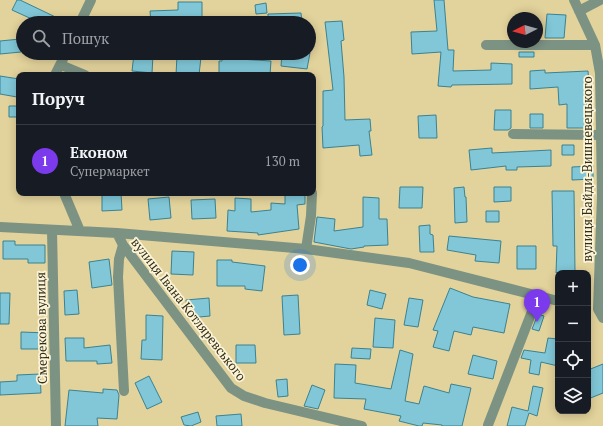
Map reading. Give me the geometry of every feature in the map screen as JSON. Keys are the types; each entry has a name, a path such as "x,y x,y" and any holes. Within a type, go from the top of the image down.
{"street":[{"path":"83,16 91,0"},
{"name":"вулиця Байди-Вишневецького","path":"574,0 595,45 600,73 603,195 601,314"},
{"path":"579,11 600,0"},
{"path":"486,45 595,45"},
{"path":"58,72 63,60"},
{"path":"61,65 78,72"},
{"path":"513,134 601,135"},
{"path":"65,196 80,231"},
{"path":"306,249 311,216 312,196"},
{"path":"0,227 117,233 306,249 409,263 555,300"},
{"name":"Смерекова вулиця","path":"52,230 56,426"},
{"name":"вулиця Івана Котляревського","path":"117,233 123,245 231,388 244,396 265,403 362,426"},
{"path":"123,245 119,259 118,277 124,391"},
{"path":"488,425 538,296"},
{"path":"591,309 601,314"}],"building":[{"path":"17,0 20,0 53,16 25,16 12,10"},
{"path":"434,0 444,0 448,50 454,50 453,71 491,70 491,63 512,64 512,84 452,85 451,87 438,86 441,52 412,54 411,32 437,31"},
{"path":"178,2 202,2 202,16 150,16 150,11 178,10"},
{"path":"266,3 267,13 256,14 255,5"},
{"path":"301,13 301,16 268,16 268,14"},
{"path":"547,14 566,15 564,38 545,38"},
{"path":"342,21 344,40 341,41 345,120 370,119 371,131 369,131 372,155 360,156 359,145 323,148 323,91 333,90 325,22"},
{"path":"16,39 16,52 0,54 0,41"},
{"path":"519,52 534,52 534,57 519,57"},
{"path":"133,60 153,60 152,72 132,71"},
{"path":"177,60 201,60 199,72 176,72"},
{"path":"281,60 309,60 307,69 281,66"},
{"path":"219,61 271,61 270,72 219,72"},
{"path":"545,70 545,73 588,71 589,83 586,84 588,128 567,128 567,104 559,105 558,87 530,89 530,71"},
{"path":"0,76 16,79 16,97 0,94"},
{"path":"9,106 16,106 16,117 9,117"},
{"path":"495,110 511,110 511,128 508,130 494,130"},
{"path":"530,114 543,114 543,128 530,128"},
{"path":"436,115 437,138 419,138 418,116"},
{"path":"562,145 574,145 574,155 562,155"},
{"path":"492,148 492,153 551,150 551,166 517,167 517,170 506,170 506,166 471,170 469,150"},
{"path":"593,166 593,179 572,180 572,167"},
{"path":"400,187 423,187 422,208 399,208"},
{"path":"464,187 467,222 455,223 454,188"},
{"path":"494,187 511,187 511,201 494,202"},
{"path":"552,191 574,191 575,270 556,270 557,246 553,246"},
{"path":"102,196 121,196 122,210 102,211"},
{"path":"285,196 305,196 305,204 297,205 299,229 258,235 258,233 227,231 228,210 235,211 235,198 251,199 251,212 271,210 271,203 285,204"},
{"path":"169,197 171,218 150,220 148,199"},
{"path":"363,197 379,198 379,219 387,219 388,245 364,246 351,249 314,242 317,217 335,219 334,231 363,227"},
{"path":"215,199 216,218 192,219 191,200"},
{"path":"486,211 499,211 499,222 486,222"},
{"path":"430,225 430,234 433,235 434,252 420,252 419,226"},
{"path":"449,236 501,241 499,263 475,261 476,255 447,250"},
{"path":"3,241 15,241 15,245 45,245 45,263 28,263 28,259 3,259"},
{"path":"517,246 536,246 536,269 517,269"},
{"path":"172,251 194,252 193,275 171,274"},
{"path":"109,259 112,285 92,288 89,262"},
{"path":"217,260 232,260 232,262 265,266 262,291 245,289 245,286 217,286"},
{"path":"450,288 473,297 510,304 504,333 473,327 471,335 454,331 449,351 433,347 438,331 433,330"},
{"path":"77,290 79,314 65,315 64,291"},
{"path":"370,290 386,294 382,309 367,305"},
{"path":"0,293 10,293 9,324 0,324"},
{"path":"298,295 300,334 284,335 282,296"},
{"path":"209,298 210,316 188,318 186,300"},
{"path":"409,298 423,300 418,327 404,325"},
{"path":"538,314 544,316 539,331 532,329"},
{"path":"146,315 163,316 162,360 141,359 142,340 146,340"},
{"path":"375,318 395,320 393,348 373,347"},
{"path":"21,332 47,333 46,349 21,349"},
{"path":"65,338 84,338 84,348 110,345 112,363 97,364 97,361 66,361"},
{"path":"548,338 555,339 555,365 541,362 539,375 529,373 531,360 521,358 524,350 545,353"},
{"path":"236,345 255,345 256,363 236,363"},
{"path":"352,348 371,349 370,359 351,358"},
{"path":"400,350 413,354 405,401 419,404 424,386 449,393 451,384 471,388 462,426 442,426 423,423 422,426 419,426 399,421 401,416 364,409 366,399 334,398 335,364 356,365 355,383 391,389"},
{"path":"473,355 497,361 493,379 468,374"},
{"path":"603,364 603,393 591,398 591,378 591,369"},
{"path":"40,374 41,393 0,395 0,382 17,381 17,375"},
{"path":"149,376 162,402 147,409 135,383"},
{"path":"287,379 288,396 278,397 276,380"},
{"path":"312,385 325,390 318,409 304,406"},
{"path":"533,386 543,388 537,416 529,413 525,426 507,426 512,407 528,411"},
{"path":"103,389 117,390 119,395 117,419 97,418 98,426 65,426 69,390 103,393"},
{"path":"198,412 201,422 191,426 184,425 181,417"},
{"path":"241,414 242,426 217,426 216,416"}],"place":[{"name":"Економ","path":"537,322"}]}
